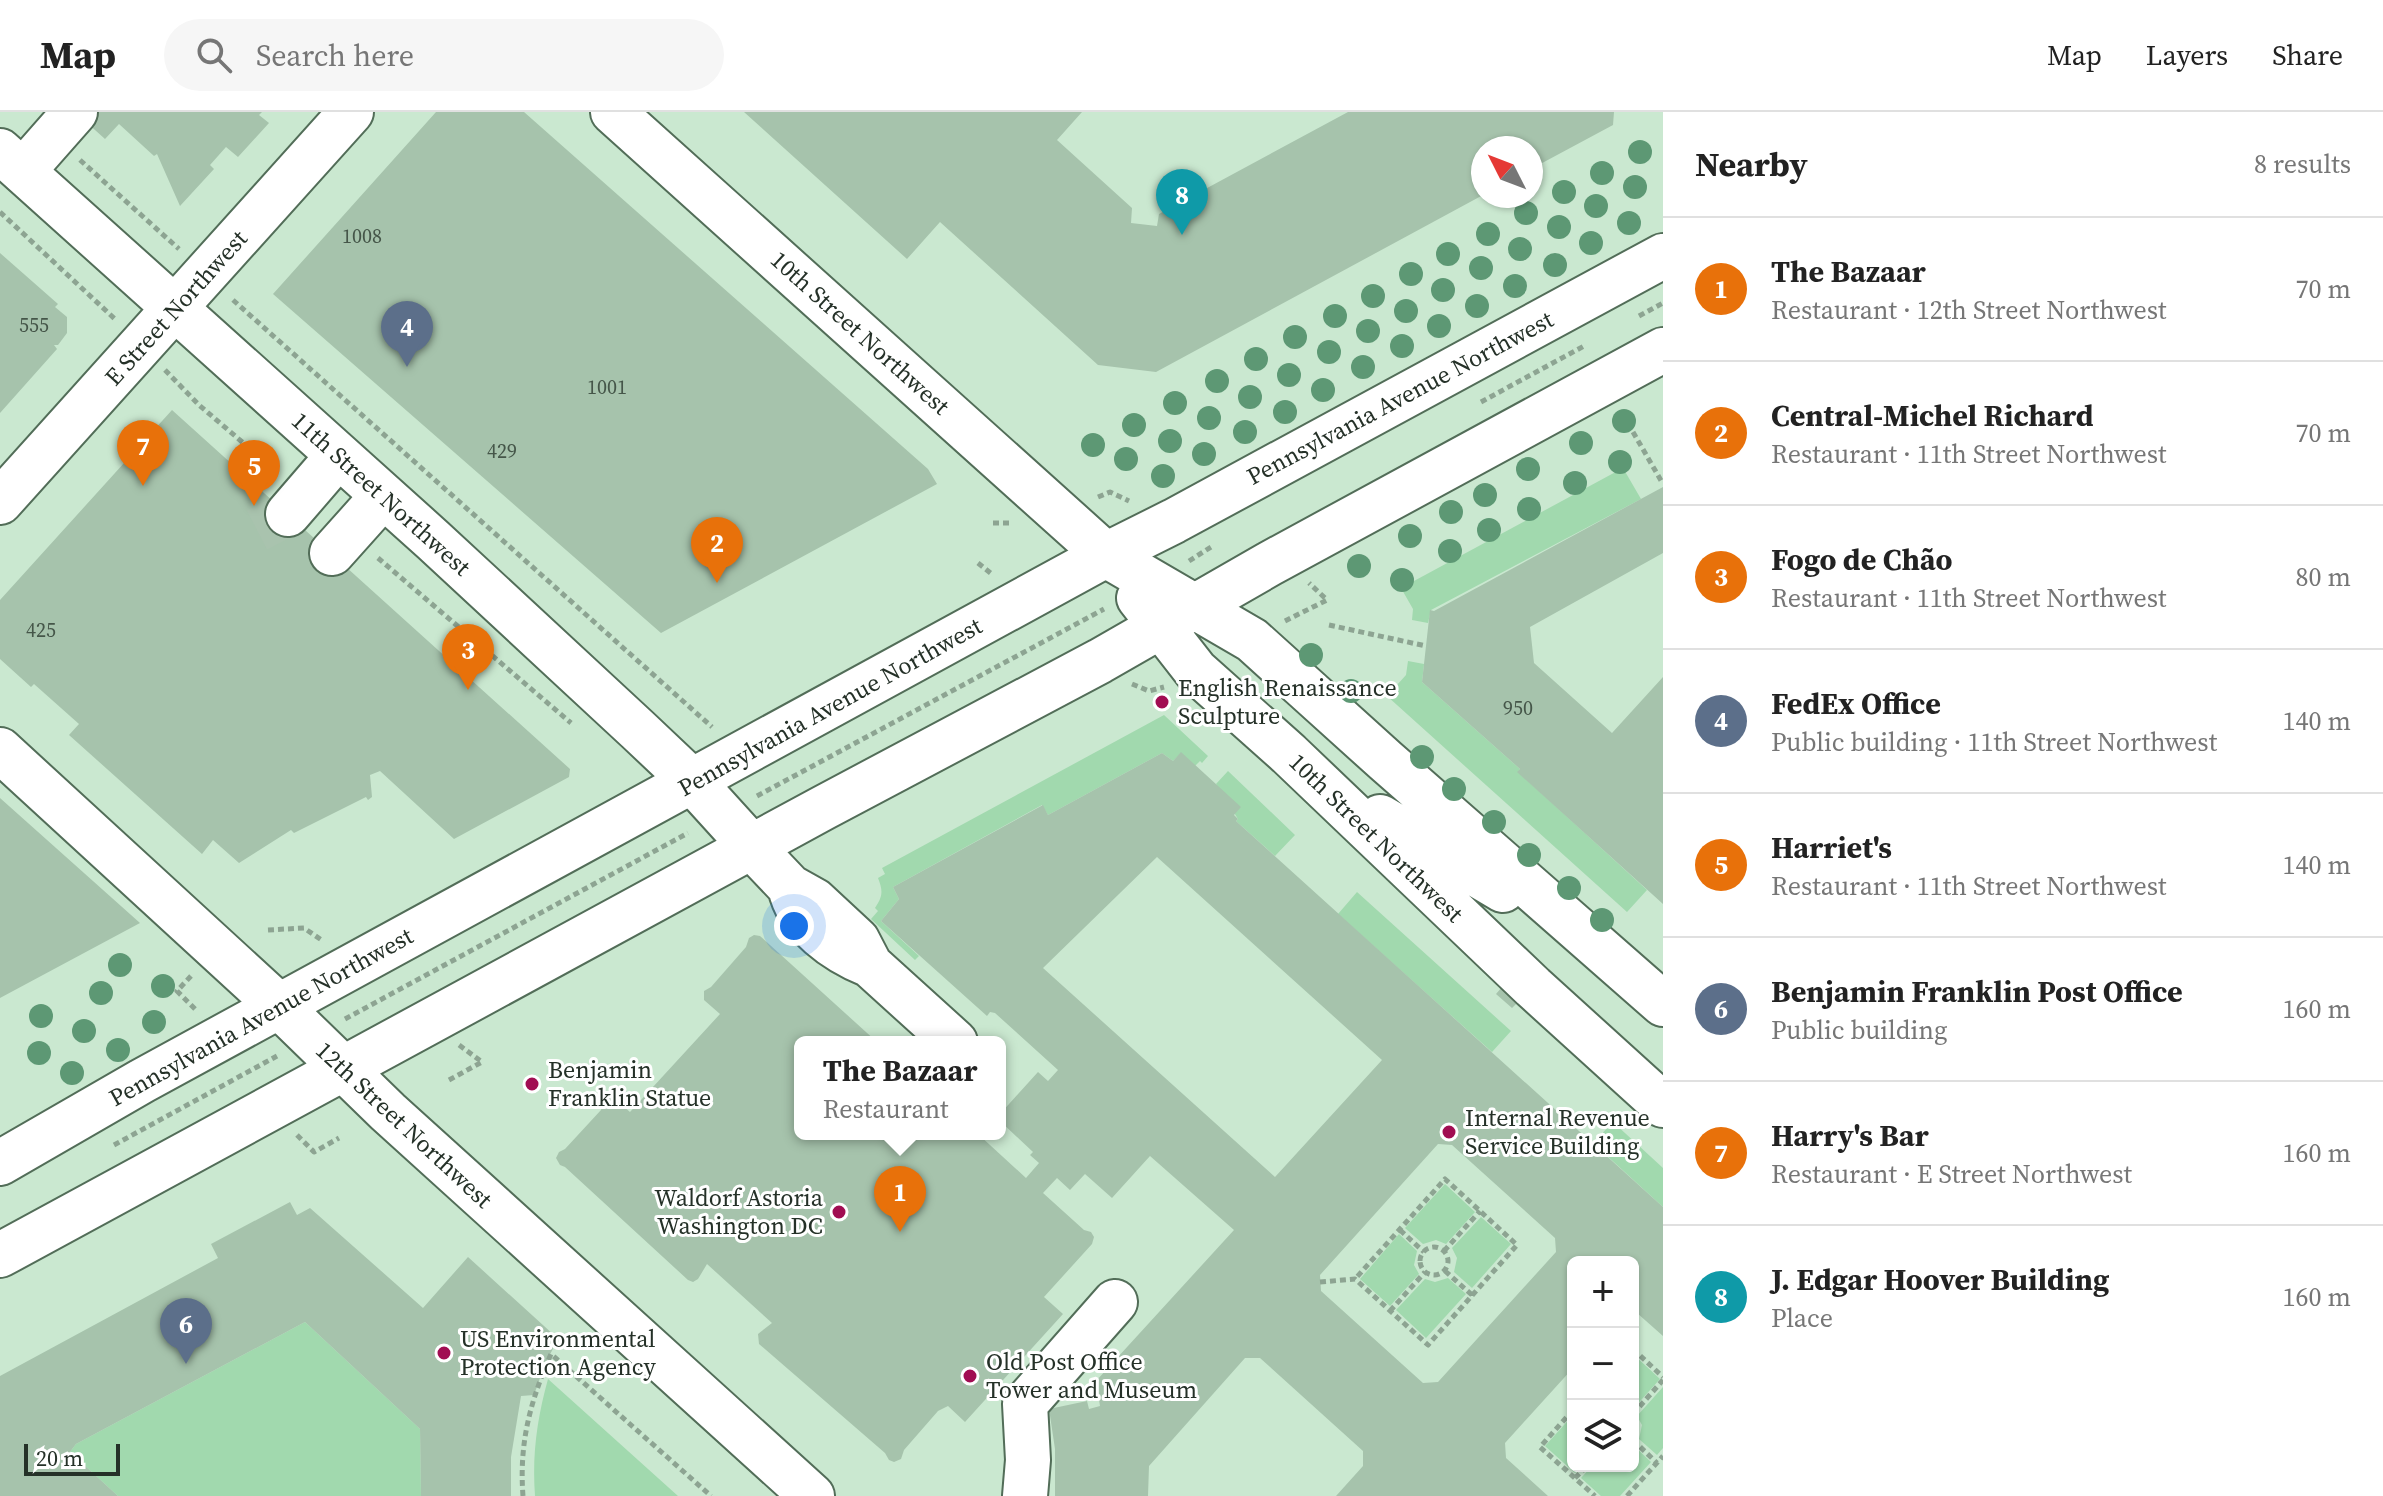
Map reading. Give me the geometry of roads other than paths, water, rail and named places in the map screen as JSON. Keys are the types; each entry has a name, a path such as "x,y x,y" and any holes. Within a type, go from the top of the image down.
{"main road":[{"path":"12,161 75,112"},
{"name":"E Street Northwest","path":"0,502 351,112"},
{"name":"10th Street Northwest","path":"613,112 1143,588 1179,617 1252,640 1663,1004"},
{"name":"11th Street Northwest","path":"12,161 383,496 693,782 790,887 793,902 801,916 843,954 870,965 948,1036"},
{"name":"Pennsylvania Avenue Northwest","path":"0,1163 142,1081 1106,555 1663,256"},
{"path":"0,1255 1179,617 1649,334"},
{"path":"296,504 338,456"},
{"path":"340,543 383,496"},
{"name":"10th Street Northwest","path":"1179,617 1196,671 1289,754 1544,998 1663,1105"},
{"name":"12th Street Northwest","path":"0,750 280,1007 342,1069 812,1496"},
{"path":"1289,754 1399,830 1532,910 1663,1025"},
{"path":"1025,1496 1028,1460 1025,1404 1115,1302"}],"tunnel":[{"path":"257,530 288,514 286,537"}],"place":[{"name":"J. Edgar Hoover Building","path":"1182,235"},
{"name":"FedEx Office","path":"407,367"},
{"name":"Harry's Bar","path":"143,486"},
{"name":"Harriet's","path":"254,506"},
{"name":"Central-Michel Richard","path":"717,583"},
{"name":"Fogo de Chão","path":"468,690"},
{"name":"English Renaissance Sculpture","path":"1162,702"},
{"name":"Benjamin Franklin Statue","path":"532,1084"},
{"name":"Internal Revenue Service Building","path":"1449,1132"},
{"name":"Waldorf Astoria Washington DC","path":"839,1212"},
{"name":"The Bazaar","path":"900,1232"},
{"name":"US Environmental Protection Agency","path":"444,1353"},
{"name":"Benjamin Franklin Post Office","path":"186,1364"},
{"name":"Old Post Office Tower and Museum","path":"970,1376"}]}
